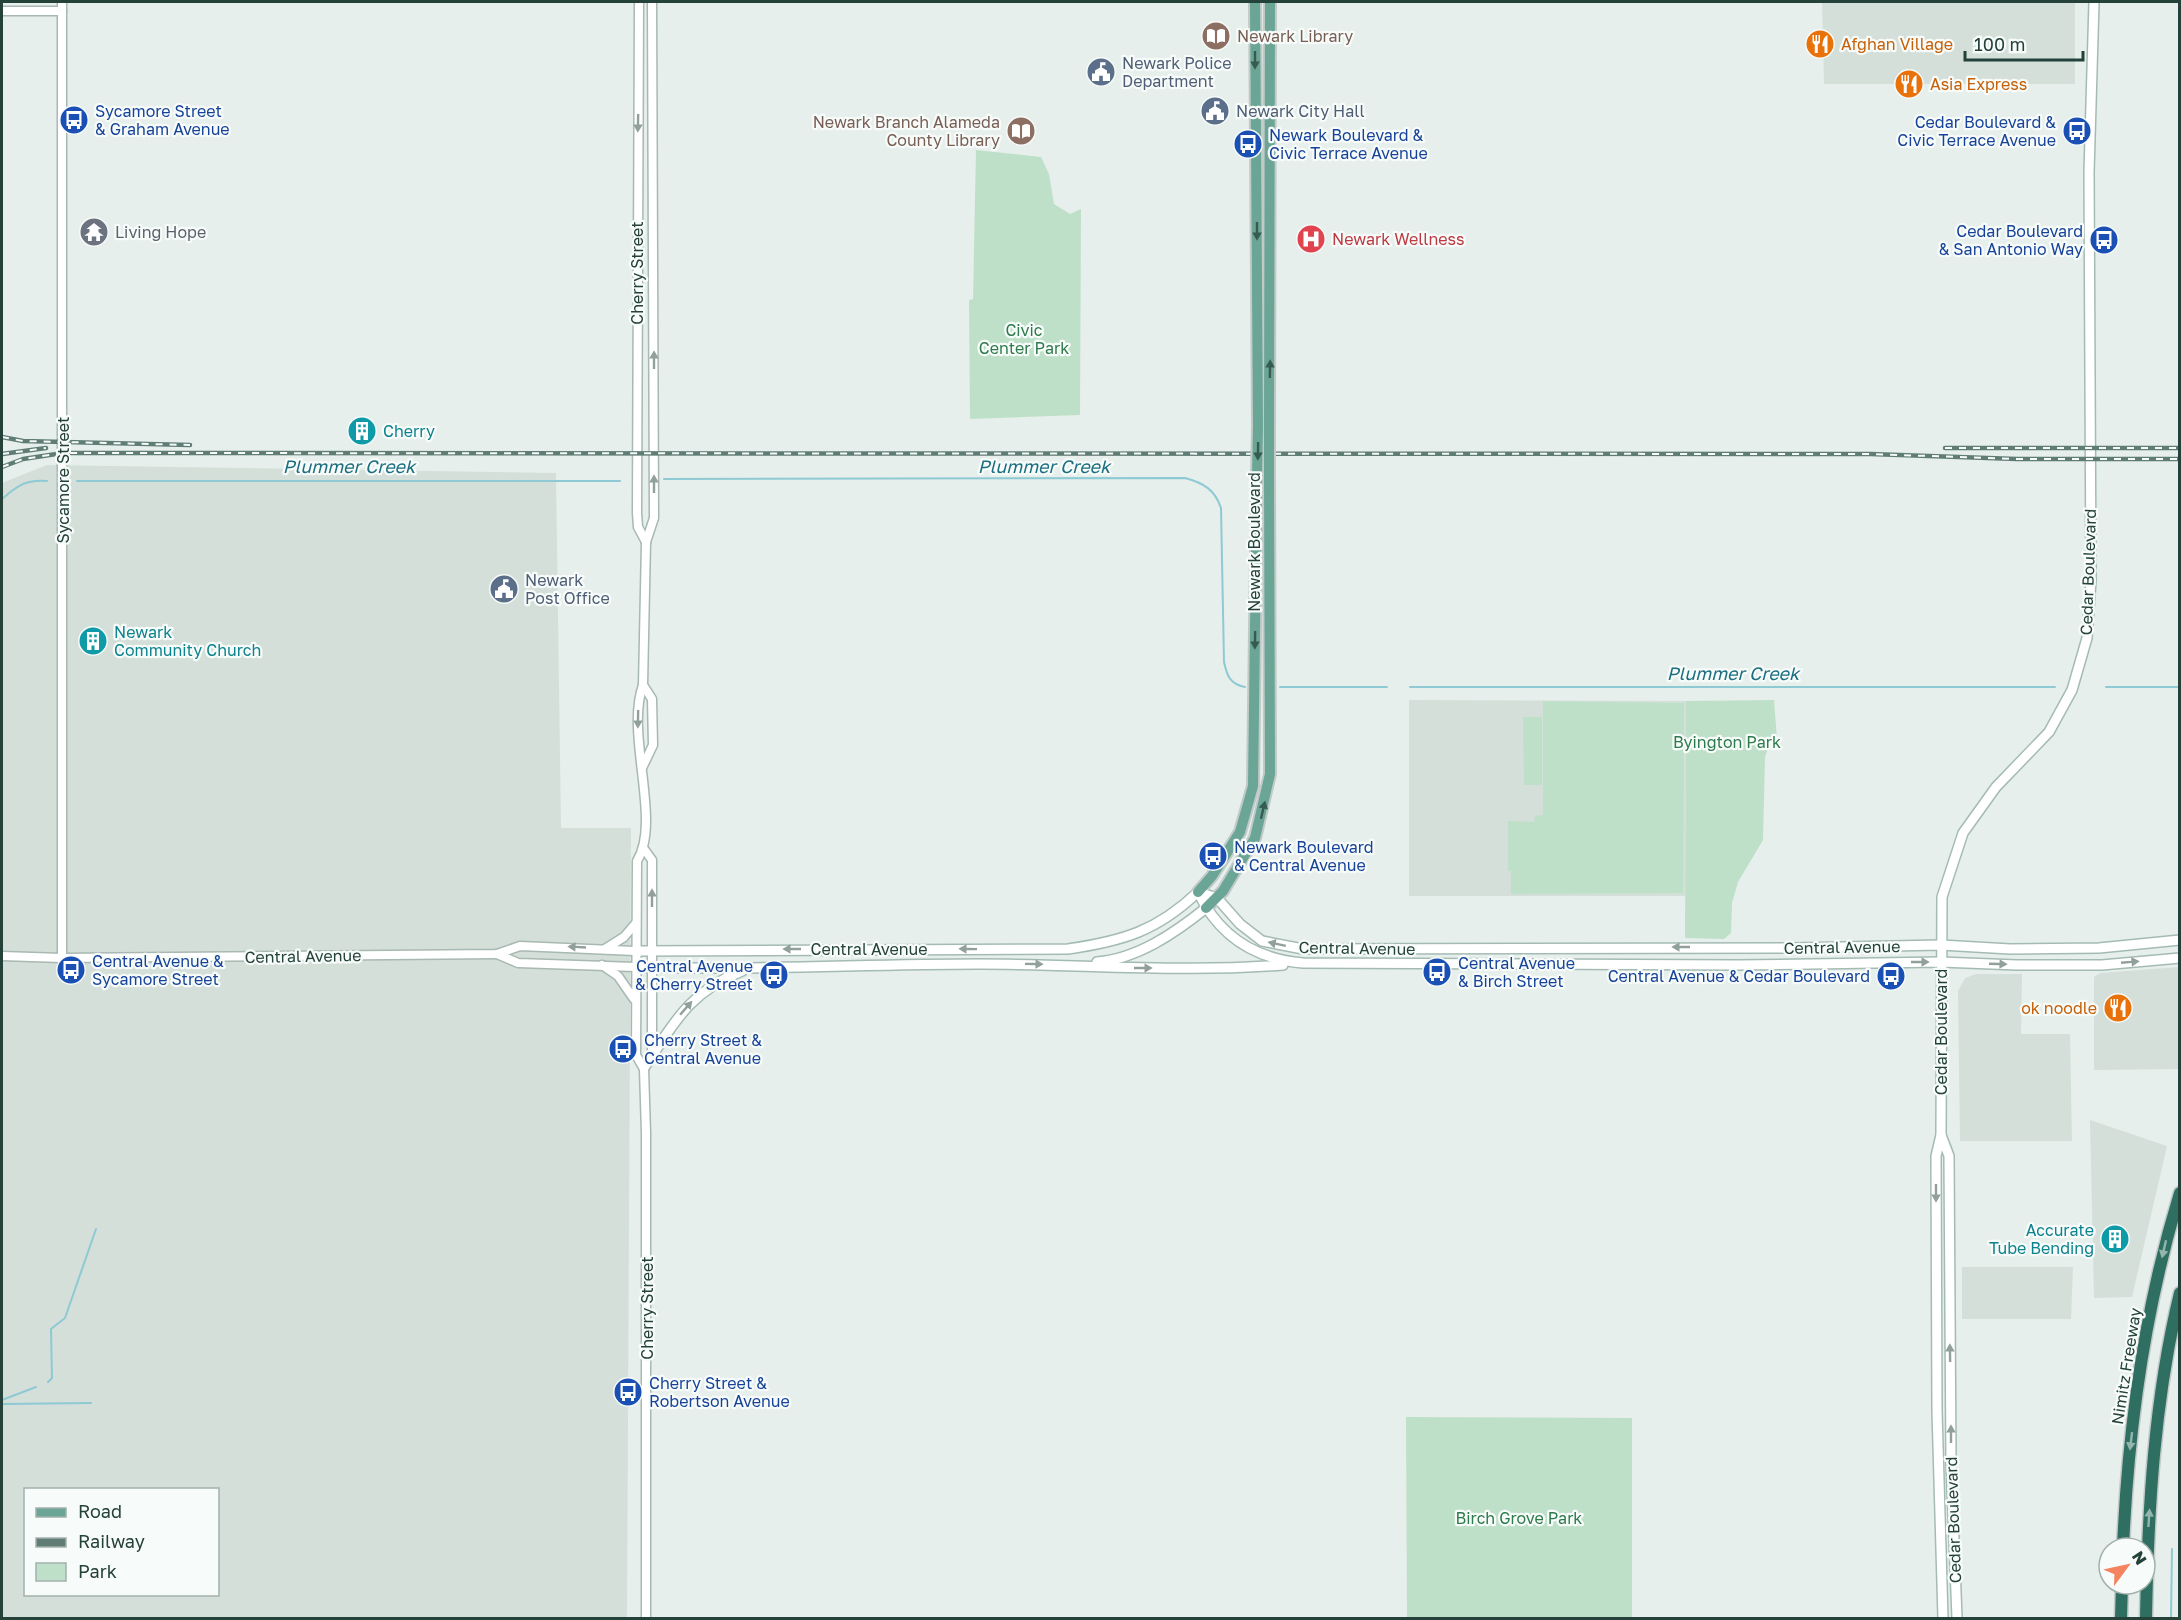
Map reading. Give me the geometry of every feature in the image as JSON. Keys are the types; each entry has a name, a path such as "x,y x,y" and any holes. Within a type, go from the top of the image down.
{"highway":[{"name":"Nimitz Freeway","path":"2124,1536 2130,1452 2139,1377 2152,1299 2180,1193"},
{"path":"2146,1618 2153,1454 2162,1382 2180,1293"},
{"path":"2121,1618 2122,1596"}],"main road":[{"name":"Newark Boulevard","path":"1255,2 1263,427"},
{"name":"Newark Boulevard","path":"1064,965 1107,961 1139,950 1171,935 1206,909 1217,898 1255,838 1266,800 1270,774 1263,427 1270,2"},
{"name":"Cedar Boulevard","path":"1943,1618 1936,1303 1936,1156 1941,1135 1942,897 1963,833 1996,787 2049,732 2072,690 2087,638 2091,580 2089,172 2094,2"},
{"name":"Newark Boulevard","path":"1198,892 1212,876 1240,832 1253,786 1263,476"},
{"name":"Central Avenue","path":"635,951 1068,949 1110,943 1159,924 1198,892 1206,909 1239,943 1280,961 1304,963 2102,964 2180,958"},
{"path":"1198,892 1217,898"},
{"name":"Central Avenue","path":"1217,898 1240,924 1262,941 1303,950 1793,948 1941,945 2010,949 2081,948 2180,940"},
{"path":"1001,949 1001,964"},
{"path":"1064,965 1108,968 1240,967 1304,963"},
{"name":"Central Avenue","path":"635,967 748,969 876,964 1064,965"},
{"path":"652,1056 685,1008 702,992 726,977 748,969"},
{"name":"Cedar Boulevard","path":"1941,1135 1949,1156 1951,1463 1957,1618"}],"street":[{"name":"Cherry Street","path":"639,2 636,189 637,513 638,527 646,542"},
{"name":"Cherry Street","path":"646,1618 647,1255 644,1070 636,1055 635,951 637,861 644,849 638,699 643,685 646,542 654,518 652,2"},
{"path":"2,11 62,6"},
{"name":"Sycamore Street","path":"62,6 62,958"},
{"path":"639,65 653,65"},
{"name":"Cherry Street","path":"642,766 653,745 652,699 643,685"},
{"name":"Cherry Street","path":"644,849 652,860 652,1056 644,1070"},
{"path":"606,949 624,937 636,922"},
{"name":"Central Avenue","path":"2,956 62,958 497,954 520,946 635,951"},
{"name":"Central Avenue","path":"497,954 518,963 635,967"},
{"path":"602,965 618,976 635,1001"}],"shaded area":[{"path":"1822,2 2075,2 2075,84 1824,84"},
{"path":"47,465 556,473 561,828 631,828 627,1618 2,1618 2,483"},
{"path":"1409,700 1686,701 1685,896 1409,896"},
{"path":"2179,967 2179,1069 2094,1070 2094,977 2100,973"},
{"path":"1976,974 2022,974 2021,1034 2070,1034 2072,1141 1960,1141 1958,991 1965,978"},
{"path":"2090,1120 2167,1146 2132,1297 2094,1298"},
{"path":"1962,1267 2073,1267 2071,1319 1962,1319"}],"green space":[{"name":"Civic Center Park","path":"976,150 1041,157 1049,174 1054,204 1070,214 1081,209 1080,415 970,419 969,300 973,299"},
{"name":"Byington Park","path":"1774,700 1777,739 1770,742 1765,757 1763,840 1738,882 1732,903 1731,933 1724,939 1685,938 1686,701"},
{"path":"1543,701 1684,703 1683,893 1511,894 1511,871 1508,871 1508,821 1534,822 1535,816 1543,815"},
{"path":"1523,717 1542,717 1542,785 1524,785"},
{"name":"Birch Grove Park","path":"1406,1417 1632,1418 1632,1618 1407,1618"}],"waterway":[{"name":"Plummer Creek","path":"664,479 1185,478 1192,480 1212,492 1221,508 1224,662 1230,679 1245,687"},
{"name":"Plummer Creek","path":"2,499 22,484 47,481"},
{"name":"Plummer Creek","path":"77,481 620,481"},
{"name":"Plummer Creek","path":"1280,687 1387,687"},
{"name":"Plummer Creek","path":"1410,687 2055,687"},
{"name":"Plummer Creek","path":"2106,687 2180,687"},
{"path":"48,1382 52,1378 51,1329 65,1318 96,1229"},
{"path":"2,1400 36,1387"},
{"path":"2,1404 91,1403"},
{"path":"2171,1618 2172,1549"}],"railway":[{"path":"2,437 23,441 190,445"},
{"path":"2,454 46,448"},
{"path":"1945,448 2180,448"},
{"path":"2,467 23,459 63,453 1870,454 2017,459 2180,459"}],"place":[{"name":"Newark Library","path":"1216,36"},
{"name":"Afghan Village","path":"1820,44"},
{"name":"Newark Police Department","path":"1101,72"},
{"name":"Asia Express","path":"1909,84"},
{"name":"Newark City Hall","path":"1215,111"},
{"name":"Sycamore Street & Graham Avenue","path":"74,120"},
{"name":"Newark Branch Alameda County Library","path":"1021,131"},
{"name":"Cedar Boulevard & Civic Terrace Avenue","path":"2077,131"},
{"name":"Newark Boulevard & Civic Terrace Avenue","path":"1248,144"},
{"name":"Living Hope","path":"94,232"},
{"name":"Newark Wellness","path":"1311,239"},
{"name":"Cedar Boulevard & San Antonio Way","path":"2104,240"},
{"name":"Cherry","path":"362,431"},
{"name":"Newark Post Office","path":"504,589"},
{"name":"Newark Community Church","path":"93,641"},
{"name":"Newark Boulevard & Central Avenue","path":"1213,856"},
{"name":"Central Avenue & Sycamore Street","path":"71,970"},
{"name":"Central Avenue & Birch Street","path":"1437,972"},
{"name":"Central Avenue & Cherry Street","path":"774,975"},
{"name":"Central Avenue & Cedar Boulevard","path":"1891,976"},
{"name":"ok noodle","path":"2118,1008"},
{"name":"Cherry Street & Central Avenue","path":"623,1049"},
{"name":"Accurate Tube Bending","path":"2115,1239"},
{"name":"Cherry Street & Robertson Avenue","path":"628,1392"}]}
